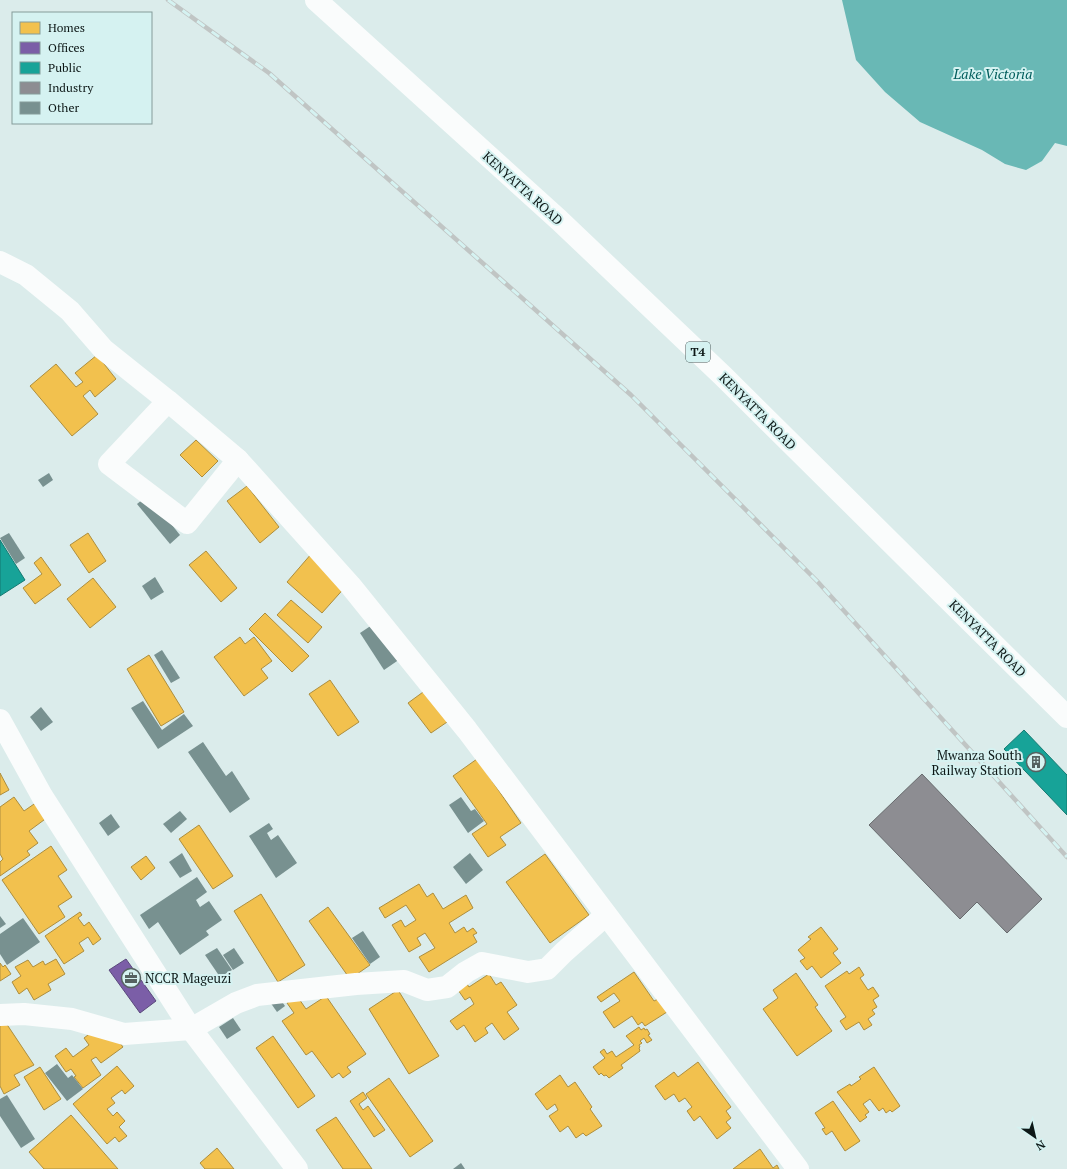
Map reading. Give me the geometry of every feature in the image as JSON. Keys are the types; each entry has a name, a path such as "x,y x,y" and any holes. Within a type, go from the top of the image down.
{"main road":[{"name":"KENYATTA ROAD","path":"316,0 559,220 723,376 1067,717"},
{"path":"0,262 26,275 70,311 103,349 238,460 350,585 467,730 798,1169"},
{"path":"168,401 109,464 187,523 238,460"},
{"path":"0,720 42,796 191,1029 297,1169"},
{"path":"0,1015 24,1014 72,1019 124,1034 191,1029 236,1003 257,995 356,984 404,981 427,990 447,987 466,972 482,963 528,972 547,969 606,915"}],"water":[{"name":"Lake Victoria","path":"842,0 1067,0 1067,146 1055,143 1042,161 1026,170 1005,164 982,150 920,122 885,92 856,60"}],"building: Homes":[{"path":"97,355 116,379 95,397 90,390 83,396 98,414 72,436 30,386 56,364 76,387 83,382 75,373"},
{"path":"196,440 218,461 202,477 180,455"},
{"path":"247,486 279,527 260,543 227,501"},
{"path":"88,533 106,561 89,573 70,545"},
{"path":"206,551 237,588 221,602 189,565"},
{"path":"312,553 347,585 322,613 287,582"},
{"path":"41,557 61,585 35,604 23,588 42,574 34,563"},
{"path":"93,578 116,607 90,628 67,599"},
{"path":"291,600 322,627 308,643 277,615"},
{"path":"265,613 309,656 292,672 249,629"},
{"path":"240,637 245,644 254,637 272,661 261,669 268,678 244,696 214,657"},
{"path":"149,655 184,712 161,726 127,669"},
{"path":"330,680 359,722 338,736 309,694"},
{"path":"430,687 453,718 431,733 408,703"},
{"path":"477,759 521,823 500,837 506,845 488,857 472,834 487,824 453,776"},
{"path":"0,773 9,790 0,795"},
{"path":"14,797 24,811 37,802 48,817 29,831 38,843 27,851 30,855 0,876 0,862 3,859 0,854 0,807"},
{"path":"199,825 233,876 213,889 179,839"},
{"path":"51,846 67,870 58,876 72,897 58,906 65,917 39,934 2,880"},
{"path":"545,854 589,915 550,943 506,882"},
{"path":"146,856 155,868 141,880 131,867"},
{"path":"419,884 427,897 433,893 443,909 466,895 473,908 449,923 455,933 464,927 467,932 473,928 477,933 473,935 477,942 429,972 419,957 435,948 425,933 417,938 421,945 409,952 392,925 401,920 405,927 416,920 406,905 385,918 379,908"},
{"path":"261,894 305,965 278,982 234,911"},
{"path":"328,907 370,965 350,979 309,921"},
{"path":"80,912 82,915 78,918 84,926 89,922 101,939 93,945 88,937 79,943 84,951 64,964 45,936"},
{"path":"821,927 838,949 833,953 841,963 821,978 812,966 807,970 800,961 805,958 798,950 811,939 808,937"},
{"path":"56,959 65,974 48,984 51,990 34,1000 27,988 19,994 12,982 21,976 15,967 28,960 33,967 43,961 45,965"},
{"path":"0,963 3,967 5,965 11,974 0,981"},
{"path":"859,967 864,975 860,978 868,990 873,987 879,996 873,1000 877,1007 872,1010 875,1014 868,1019 872,1025 864,1030 859,1022 846,1030 840,1021 846,1017 825,986 847,971 849,974"},
{"path":"634,972 654,1001 658,999 667,1012 645,1026 642,1022 638,1025 632,1016 614,1028 603,1012 620,1001 614,993 601,1002 597,997"},
{"path":"796,973 818,1005 815,1007 832,1031 797,1056 763,1009 778,998 773,990"},
{"path":"489,974 496,985 501,982 517,1005 507,1012 519,1029 504,1040 492,1023 485,1028 488,1033 475,1042 464,1025 457,1030 450,1021 474,1004 470,997 465,1000 458,990 467,984 469,987"},
{"path":"398,990 439,1056 409,1074 369,1009"},
{"path":"297,996 306,1009 326,996 366,1054 347,1067 351,1072 343,1078 339,1073 332,1078 312,1051 306,1055 282,1021 294,1013 287,1003"},
{"path":"0,1014 34,1065 14,1075 20,1085 4,1094 0,1086"},
{"path":"101,1025 109,1029 123,1047 101,1063 96,1057 91,1060 101,1075 83,1088 74,1077 76,1076 71,1069 66,1072 55,1056 66,1048 73,1057 89,1045 84,1038"},
{"path":"639,1027 641,1030 644,1028 645,1030 647,1029 650,1034 648,1035 652,1040 647,1043 644,1038 640,1041 642,1043 639,1045 640,1051 621,1065 623,1068 609,1078 601,1073 599,1075 593,1067 605,1058 600,1052 604,1049 607,1054 612,1051 616,1057 634,1045 626,1036"},
{"path":"273,1036 315,1096 298,1108 256,1048"},
{"path":"698,1062 731,1107 726,1111 731,1118 726,1122 731,1128 717,1139 700,1116 694,1121 687,1111 692,1107 685,1098 679,1102 674,1094 665,1100 655,1086 674,1072 678,1077"},
{"path":"117,1066 134,1086 125,1094 122,1090 111,1098 115,1103 107,1109 113,1116 117,1112 125,1121 119,1127 127,1136 119,1142 115,1137 107,1144 73,1104"},
{"path":"40,1067 61,1099 44,1110 24,1077"},
{"path":"874,1067 900,1106 892,1112 890,1110 886,1113 883,1108 879,1111 870,1099 863,1104 869,1112 865,1115 867,1117 860,1122 837,1092 850,1084 851,1086 861,1079 859,1077"},
{"path":"560,1075 568,1087 575,1082 592,1107 590,1109 602,1126 586,1136 583,1133 576,1138 568,1126 560,1132 549,1116 558,1110 555,1104 547,1110 535,1094"},
{"path":"389,1078 433,1141 410,1157 366,1094"},
{"path":"363,1092 367,1098 359,1104 363,1110 368,1106 385,1130 374,1137 350,1101"},
{"path":"833,1101 860,1141 845,1151 832,1131 826,1135 822,1129 825,1128 815,1113"},
{"path":"71,1115 118,1169 44,1169 29,1152"},
{"path":"336,1117 372,1169 343,1169 316,1130"},
{"path":"217,1148 234,1169 205,1169 200,1163"},
{"path":"760,1149 773,1168 777,1165 779,1169 733,1169"}],"building: Offices":[{"path":"126,959 156,1001 140,1013 109,970"}],"building: Public":[{"path":"0,540 25,580 0,596"},
{"name":"Mwanza South Railway Station","path":"1024,730 1067,775 1067,815 1004,749"}],"building: Industry":[{"path":"922,774 1042,899 1007,933 977,902 960,919 869,825"}],"building: Other":[{"path":"49,473 53,480 43,487 38,480"},
{"path":"148,495 180,535 170,544 137,504"},
{"path":"9,533 25,558 16,564 0,538"},
{"path":"155,577 164,592 151,600 142,586"},
{"path":"378,621 403,657 384,670 360,633"},
{"path":"162,650 180,678 171,683 154,655"},
{"path":"143,701 162,730 184,714 193,726 158,749 131,708"},
{"path":"41,707 53,722 41,731 30,717"},
{"path":"203,742 226,776 232,771 250,799 230,813 188,752"},
{"path":"461,797 471,811 475,809 484,821 468,833 449,805"},
{"path":"180,811 187,819 171,833 163,824"},
{"path":"111,814 120,827 108,836 99,823"},
{"path":"269,823 273,829 267,833 271,840 278,835 297,863 276,878 249,836"},
{"path":"182,853 192,871 180,878 169,862"},
{"path":"470,853 483,870 466,884 453,867"},
{"path":"197,877 207,892 196,900 200,907 209,901 222,920 206,931 209,935 180,955 158,922 149,929 140,915"},
{"path":"0,916 6,924 0,928"},
{"path":"23,918 40,942 7,965 0,954 0,934"},
{"path":"363,931 380,957 370,964 352,938"},
{"path":"217,948 232,970 220,977 205,955"},
{"path":"234,948 244,963 233,970 223,955"},
{"path":"278,996 285,1006 277,1012 270,1002"},
{"path":"233,1018 241,1030 227,1039 219,1027"},
{"path":"57,1064 68,1078 72,1075 83,1089 67,1101 45,1073"},
{"path":"7,1095 35,1139 21,1148 0,1116 0,1099"},
{"path":"461,1163 465,1169 453,1169"}],"railway":[{"path":"168,0 269,73 631,395 817,581 1067,857"}],"place":[{"name":"Mwanza South Railway Station","path":"1036,762"},
{"name":"NCCR Mageuzi","path":"131,978"}]}
